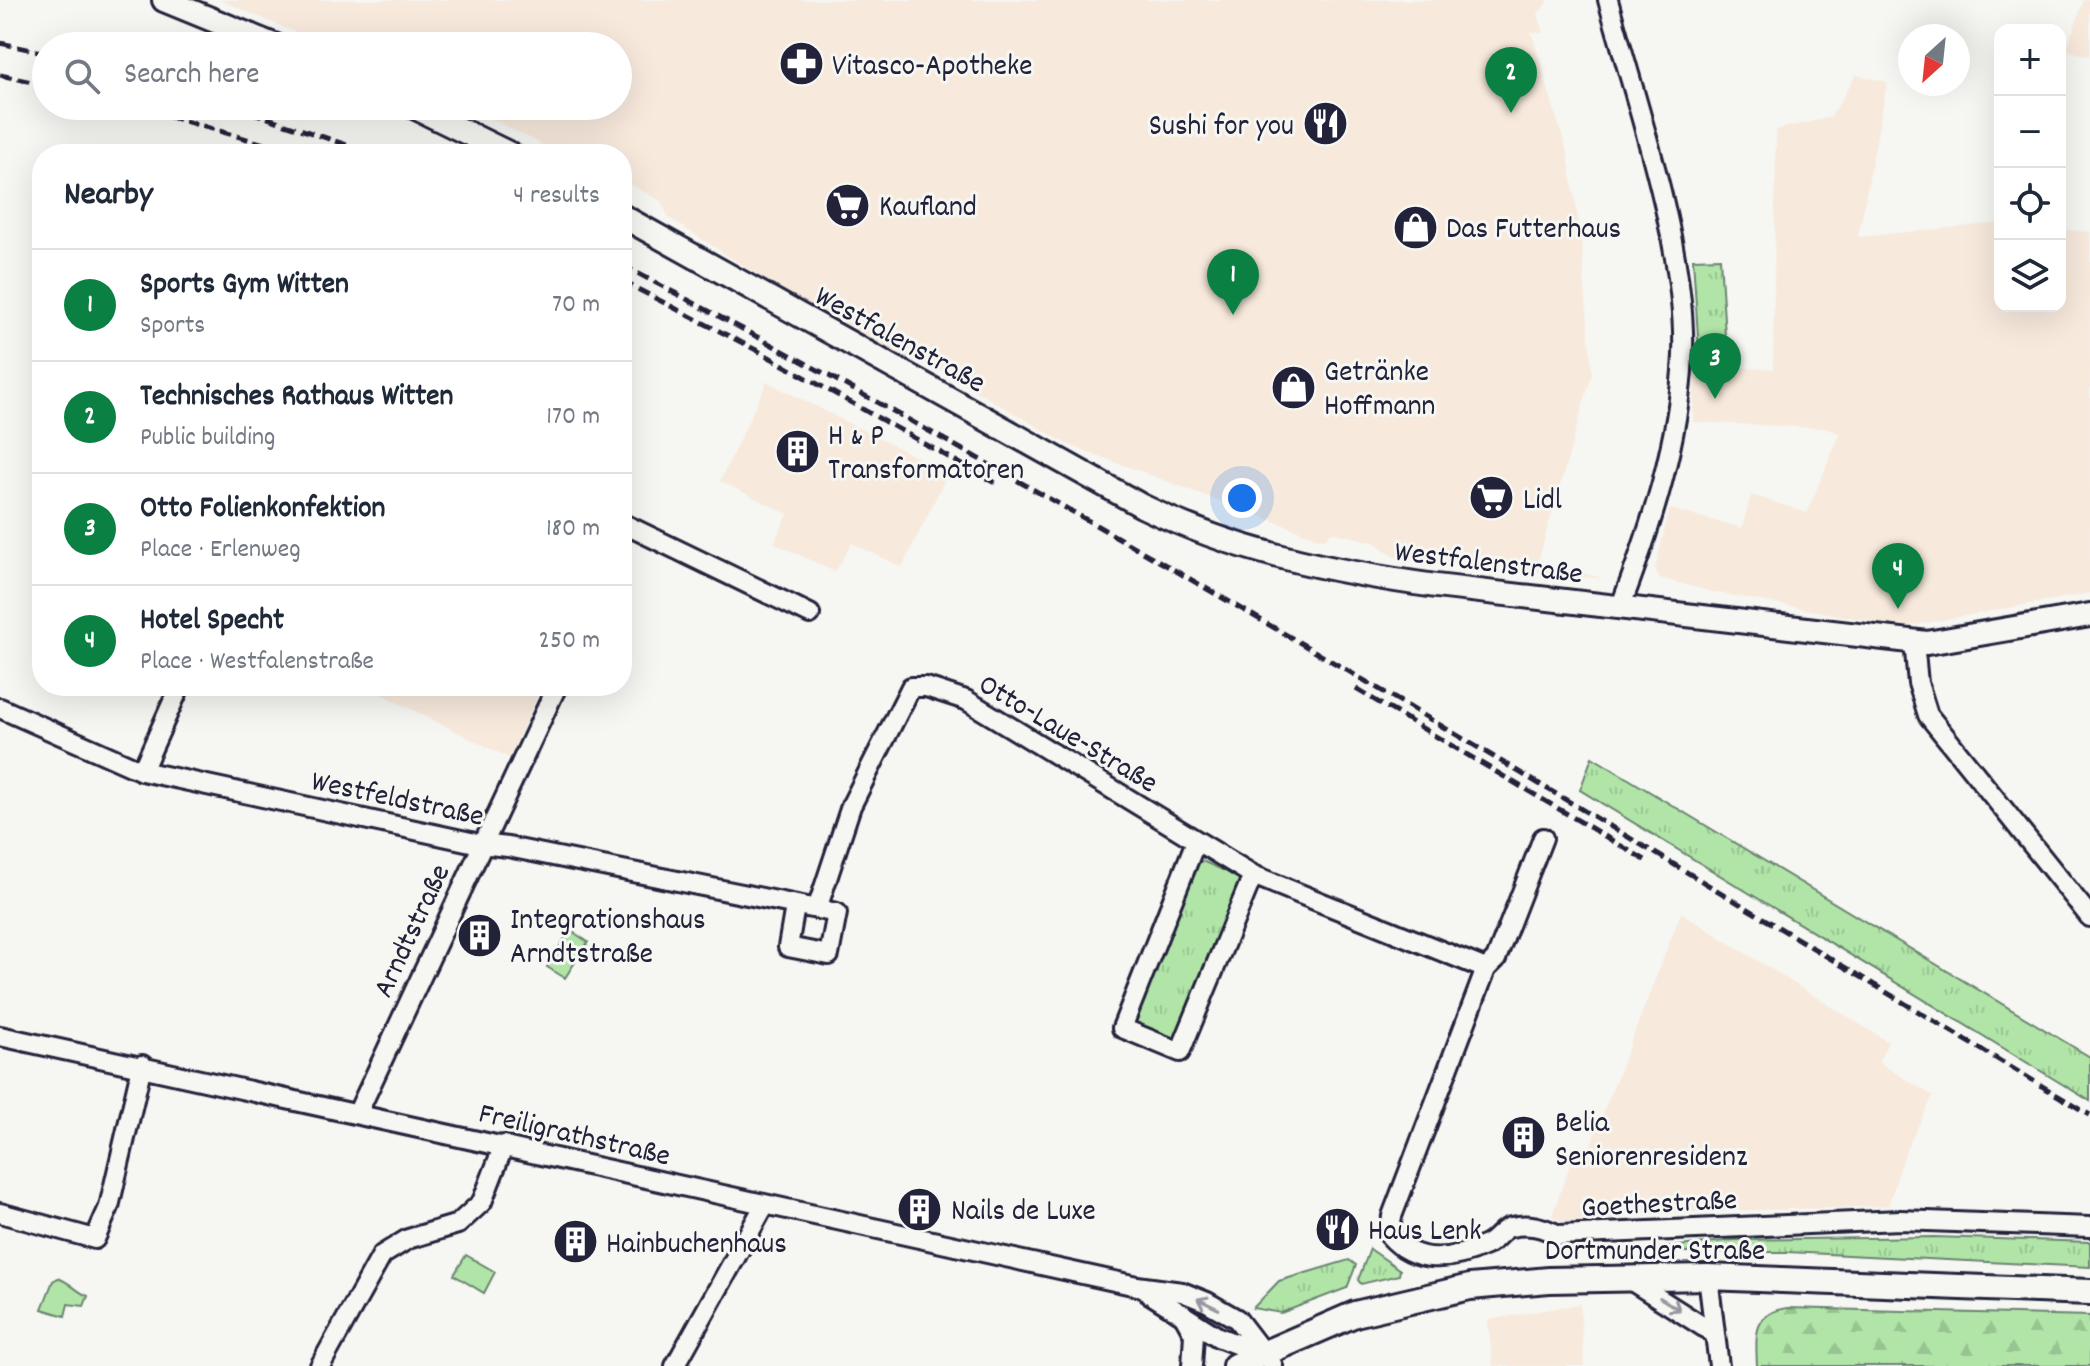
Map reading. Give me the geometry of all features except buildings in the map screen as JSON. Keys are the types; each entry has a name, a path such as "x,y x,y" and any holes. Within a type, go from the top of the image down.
{"main road":[{"name":"Dortmunder Straße","path":"1235,1366 1266,1359 1355,1314 1415,1297 1470,1287 1627,1278 1708,1277 2090,1292"}],"street":[{"path":"164,0 242,32"},
{"path":"1608,0 1665,217 1683,329 1675,430 1654,508 1620,608"},
{"path":"441,120 490,144"},
{"name":"Westfalenstraße","path":"632,222 1142,506 1188,527 1288,560 1355,575 1914,642"},
{"path":"632,534 810,614"},
{"path":"2090,615 1940,642 1914,642 1918,683 1928,715 2090,917"},
{"name":"Otto-Laue-Straße","path":"817,909 851,806 911,687 926,687 966,700 1253,875 1486,969"},
{"path":"142,771 176,696"},
{"name":"Arndtstraße","path":"358,1112 480,844 552,696"},
{"name":"Westfeldstraße","path":"0,708 142,771 480,844 508,847 795,906"},
{"name":"Goethestraße","path":"1543,838 1496,959 1486,969 1392,1216 1389,1235 1403,1251 1420,1258 1448,1255 1489,1245 1507,1227 1537,1225 1559,1235 1900,1220 2090,1227"},
{"path":"1196,841 1122,1028 1180,1052 1253,875"},
{"path":"795,906 837,913 829,955 788,947 795,906"},
{"name":"Freiligrathstraße","path":"0,1036 358,1112 764,1206 1137,1286 1182,1292 1237,1319 1266,1359"},
{"path":"0,1213 95,1239 109,1207 142,1065"},
{"path":"320,1366 382,1255 408,1239 458,1224 482,1202 504,1145"},
{"path":"675,1366 764,1206"},
{"path":"1708,1277 1719,1366"},
{"path":"1627,1278 1713,1333"},
{"name":"Freiligrathstraße","path":"1137,1286 1182,1311 1218,1337 1266,1359"},
{"path":"1182,1311 1194,1334 1192,1366"}],"shaded area":[{"path":"220,0 1549,0 1538,14 1544,33 1531,32 1568,156 1581,239 1592,374 1538,561 1604,579 1394,557 1374,542 1332,532 1324,539 1319,538 1067,444 923,360 910,360 772,284 669,218 661,201 632,185 632,144 541,144 494,120 632,120 632,32 295,32"},
{"path":"2084,0 2090,0 2090,56 2066,50"},
{"path":"1856,75 1887,82 1858,237 1994,224 1994,312 2066,312 2066,230 2090,232 2090,593 1903,627 1713,592 1660,578 1655,569 1670,509 1742,528 1751,495 1807,513 1840,434 1827,428 1693,422 1695,366 1773,369 1776,130 1831,117"},
{"name":"H & P Transformatoren","path":"767,382 948,473 902,567 852,543 835,572 774,543 788,514 720,481"},
{"path":"385,696 537,696 509,758"},
{"path":"1681,913 1888,1042 1878,1062 1933,1096 1906,1150 1888,1206 1629,1214 1622,1219 1563,1222 1552,1216 1575,1151 1588,1152"},
{"path":"1580,1304 1584,1366 1493,1366 1488,1320"}],"green space":[{"path":"1720,258 1726,351 1699,352 1693,259"},
{"path":"1592,757 2090,1057 2090,1101 1580,790"},
{"path":"1202,861 1239,877 1243,888 1184,1034 1174,1039 1136,1024 1133,1012 1192,866"},
{"path":"570,930 588,942 565,978 547,967"},
{"path":"1934,1237 2090,1242 2090,1267 1787,1252 1625,1252 1733,1240"},
{"path":"1370,1249 1400,1270 1399,1275 1361,1284 1358,1280"},
{"path":"466,1255 495,1272 484,1293 454,1275"},
{"path":"1349,1260 1356,1265 1347,1288 1281,1313 1253,1308 1279,1281"},
{"path":"58,1278 88,1296 84,1306 68,1304 65,1316 42,1309 53,1281"},
{"path":"1787,1308 2090,1316 2090,1366 1757,1366 1758,1328 1767,1315"}],"railway":[{"path":"0,43 32,50"},
{"path":"0,75 32,82"},
{"path":"181,120 264,144"},
{"path":"274,120 344,144"},
{"path":"632,270 995,468 1362,679 2090,1115"},
{"path":"632,286 762,353 995,483"},
{"path":"1356,689 1645,860"}],"place":[{"name":"Vitasco-Apotheke","path":"801,64"},
{"name":"Technisches Rathaus Witten","path":"1511,113"},
{"name":"Sushi for you","path":"1325,124"},
{"name":"Kaufland","path":"848,205"},
{"name":"Das Futterhaus","path":"1415,227"},
{"name":"Sports Gym Witten","path":"1233,315"},
{"name":"Getränke Hoffmann","path":"1293,387"},
{"name":"Otto Folienkonfektion","path":"1715,399"},
{"name":"H & P Transformatoren","path":"797,451"},
{"name":"Lidl","path":"1492,498"},
{"name":"Hotel Specht","path":"1898,609"},
{"name":"Integrationshaus Arndtstraße","path":"479,935"},
{"name":"Belia Seniorenresidenz","path":"1524,1138"},
{"name":"Nails de Luxe","path":"920,1209"},
{"name":"Haus Lenk","path":"1337,1229"},
{"name":"Hainbuchenhaus","path":"575,1242"}]}
